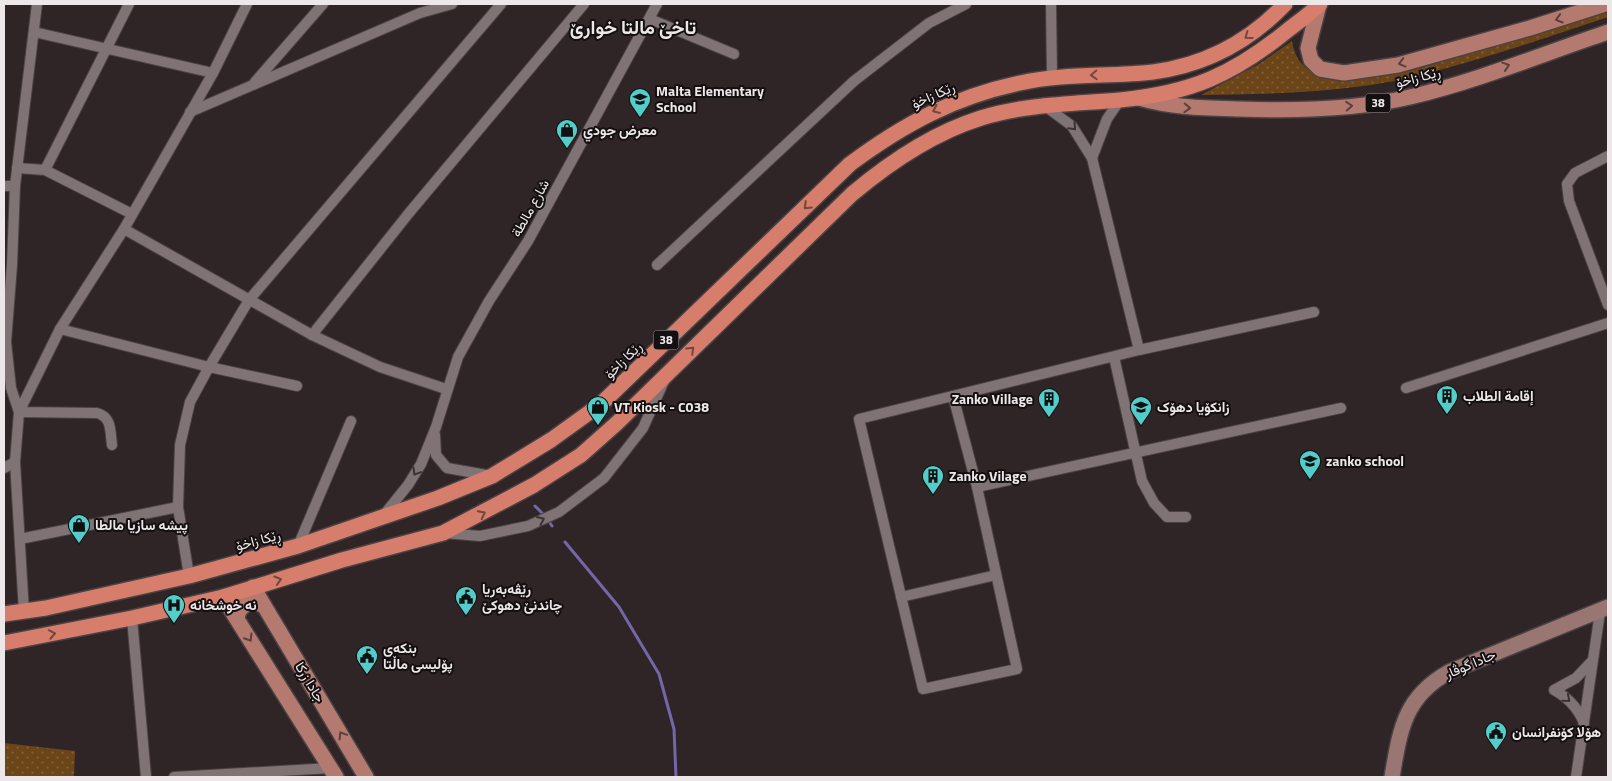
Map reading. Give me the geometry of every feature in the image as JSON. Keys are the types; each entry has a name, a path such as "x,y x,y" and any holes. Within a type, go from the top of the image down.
{"highway":[{"name":"ڕێکا زاخۆ","path":"4,614 24,612 189,576 298,546 381,518 492,476 551,440 601,404 850,164 882,140 923,115 958,100 1020,83 1052,77 1153,72 1187,65 1216,56 1240,42 1269,21 1285,4"},
{"name":"ڕێکا زاخۆ","path":"4,643 132,618 223,597 342,560 443,533 542,480 581,455 618,423 852,194 884,168 948,130 982,118 1044,105 1139,98 1191,87 1229,72 1260,53 1320,4"},
{"path":"601,404 618,423"}],"main road":[{"name":"ڕێکا زاخۆ","path":"1320,4 1308,48 1311,60 1320,68 1344,73 1398,64 1597,5"},
{"name":"ڕێکا زاخۆ","path":"1139,98 1184,108 1284,109 1365,104 1436,90 1608,32"},
{"name":"جادا زرکا","path":"253,588 366,777"},
{"name":"جادا زرکا","path":"223,597 334,773"},
{"path":"237,618 240,608 249,603 264,606"}],"street":[{"path":"24,612 15,462 18,412 10,388 5,342 8,265 15,186 37,4"},
{"path":"45,170 130,4"},
{"path":"18,412 60,329 124,228 213,73 247,4"},
{"path":"253,84 323,4"},
{"path":"420,13 428,4"},
{"path":"190,112 420,13 452,4"},
{"path":"189,576 178,507 180,444 190,402 209,367 249,300 501,4"},
{"path":"312,335 409,213 584,4"},
{"name":"شارع مالطة","path":"381,518 415,474 436,427 446,389 458,357 489,301 528,241 657,4"},
{"path":"657,265 854,80 929,23 966,4"},
{"path":"1051,4 1052,77"},
{"path":"650,18 734,54"},
{"path":"34,32 213,73"},
{"path":"1092,158 1106,119 1120,100"},
{"path":"1044,105 1072,126 1092,158 1139,350"},
{"path":"1608,156 1575,173 1567,184 1569,201 1608,305"},
{"path":"17,168 45,170 132,214"},
{"path":"4,186 15,186"},
{"path":"124,228 312,335 380,366 446,389"},
{"path":"953,396 977,487 1017,669 923,689 860,419 953,396 1114,357 1139,350 1314,312"},
{"path":"1406,388 1608,323"},
{"path":"60,329 209,367 297,386"},
{"path":"1114,357 1134,453 1142,481 1154,503 1167,517 1186,517"},
{"path":"443,533 480,536 528,526 559,512 604,478 643,428 667,373"},
{"path":"977,487 1341,408"},
{"path":"18,412 97,413 105,416 109,421 112,445"},
{"path":"298,546 352,421"},
{"name":"شارع مالطة","path":"436,427 435,450 441,464 451,470 471,471 492,476"},
{"path":"4,468 15,462"},
{"path":"20,539 178,507"},
{"path":"901,597 996,575"},
{"path":"1576,777 1585,725 1592,660 1604,610"},
{"name":"جادا گوڤار","path":"1392,777 1402,724 1417,696 1427,686 1456,669 1604,610"},
{"path":"132,618 146,777"},
{"path":"1585,725 1579,711 1570,700 1554,690 1576,678 1592,660"},
{"path":"174,777 334,773"}],"shaded area":[{"path":"1608,6 1608,17 1534,42 1408,78 1331,90 1201,95 1259,64 1292,41 1295,54 1301,63 1310,71 1322,77"},
{"path":"4,743 75,751 74,777 4,777"}],"waterway":[{"path":"535,506 542,513"},
{"path":"565,542 619,607 659,674 674,729 676,777"}],"place":[{"name":"Malta Elementary School","path":"640,118"},
{"name":"معرض جودي","path":"567,149"},
{"name":"إقامة الطلاب","path":"1447,415"},
{"name":"Zanko Village","path":"1049,418"},
{"name":"VT Kiosk - C038","path":"598,426"},
{"name":"زانکۆیا دهۆک","path":"1141,426"},
{"name":"zanko school","path":"1310,480"},
{"name":"Zanko Vilage","path":"933,495"},
{"name":"پيشه سازيا مالطا","path":"79,544"},
{"name":"رێڤەبەریا چاندنێ دهوکێ","path":"466,616"},
{"name":"نه خوشخانه","path":"174,624"},
{"name":"بنکەی پۆلیسی ماڵتا","path":"367,675"},
{"name":"هۆلا كۆنفرانسان","path":"1496,751"}],"district":[{"name":"تاخێ مالتا خوارێ","path":"633,27"}]}
